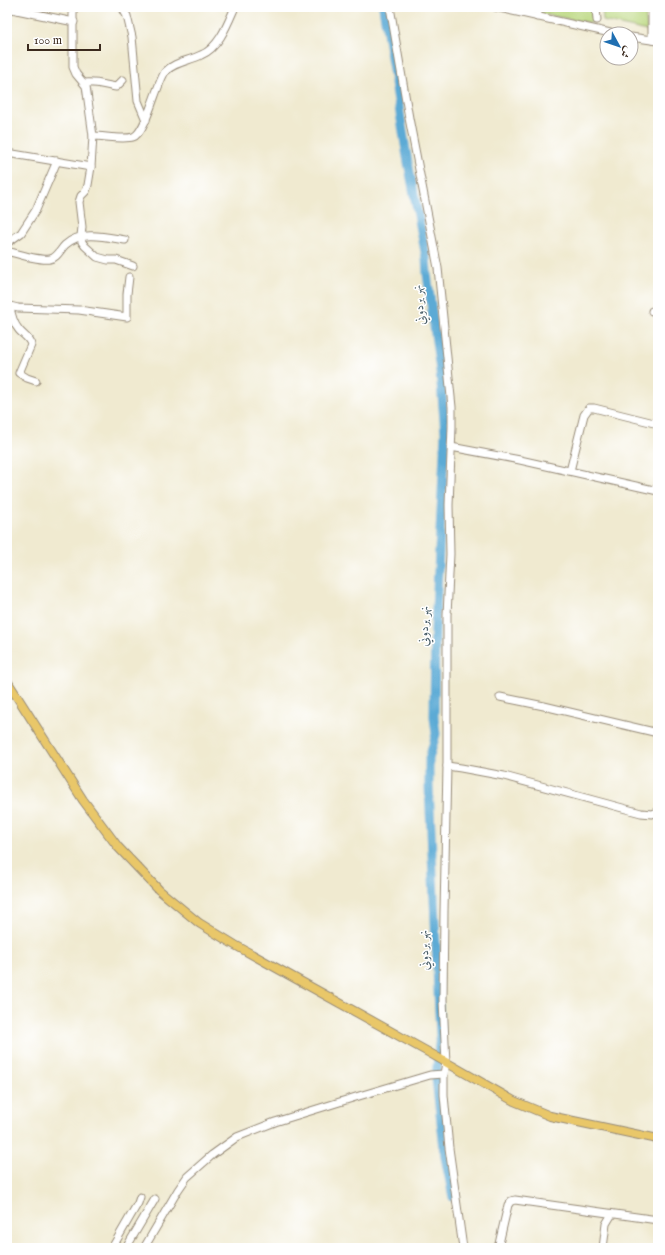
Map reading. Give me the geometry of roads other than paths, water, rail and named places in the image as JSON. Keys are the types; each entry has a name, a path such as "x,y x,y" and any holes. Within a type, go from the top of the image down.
{"main road":[{"path":"7,681 91,811 118,847 159,890 200,923 493,1090 533,1110 582,1124 658,1140"}],"street":[{"path":"74,7 73,67 76,74 85,84 93,136 88,185 79,202 82,227 81,236 85,246 97,257 108,260 116,260 133,266"},
{"path":"122,7 127,16 132,37 138,101 146,120"},
{"path":"93,136 135,136 141,130 146,120 165,72 177,64 201,55 212,48 223,33 235,7"},
{"path":"390,7 409,118 438,268 452,407 449,506 450,554 447,615 443,1000 444,1061 441,1074 449,1148 463,1248"},
{"path":"495,7 599,31"},
{"path":"537,17 538,7"},
{"path":"596,7 597,20"},
{"path":"639,38 655,41 652,7"},
{"path":"7,8 74,22"},
{"path":"85,84 98,82 102,85 116,87 123,80"},
{"path":"7,153 91,167"},
{"path":"7,243 21,234 36,210 57,161"},
{"path":"7,251 40,259 50,259 56,256 69,242 81,236 125,240"},
{"path":"36,381 19,373 31,345 30,341 18,330 8,310 22,308 79,310 127,317 129,277"},
{"path":"570,471 584,415 589,408 658,424"},
{"path":"451,447 658,490"},
{"path":"500,697 658,733"},
{"path":"446,766 504,776 641,814 652,814 658,812"},
{"path":"144,1248 187,1177 230,1142 244,1134 275,1122 430,1075 441,1074"},
{"path":"112,1248 140,1197"},
{"path":"126,1248 155,1199"},
{"path":"498,1248 507,1209 509,1203 513,1200 658,1220"},
{"path":"603,1248 606,1224 612,1214"}],"waterway":[{"name":"نهر بردوني","path":"383,7 407,157 426,257 440,371 445,433 435,630 434,717 436,734 429,759 429,786 440,1035 436,1078 445,1157 453,1197"}]}
